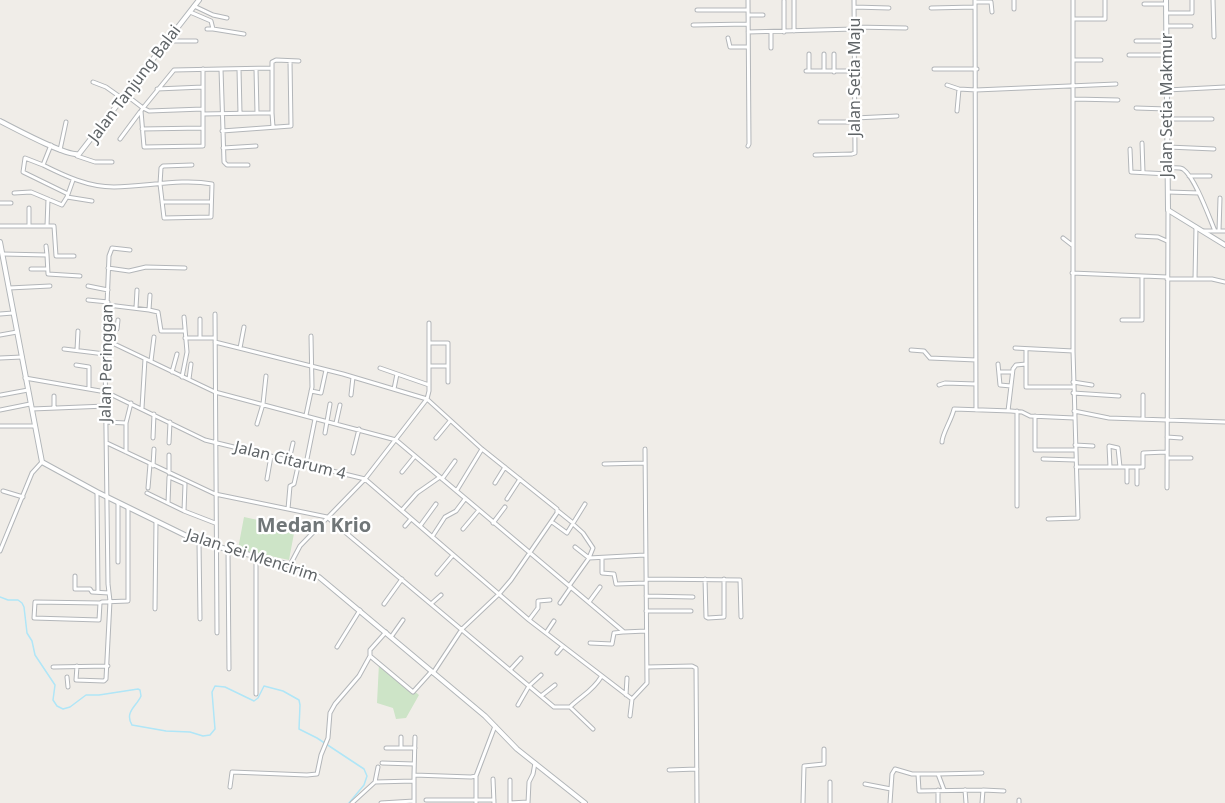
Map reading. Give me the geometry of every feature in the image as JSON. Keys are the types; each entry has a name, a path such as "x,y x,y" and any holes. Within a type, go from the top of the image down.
{"street":[{"name":"Jalan Tanjung Balai","path":"0,121 77,156 91,142 199,0"},
{"path":"748,0 748,146"},
{"path":"794,0 794,31"},
{"name":"Jalan Setia Maju","path":"815,155 854,154 854,0"},
{"path":"1014,0 1014,9"},
{"path":"1048,519 1078,518 1072,351 1074,0"},
{"path":"1073,19 1105,19 1105,0"},
{"path":"1166,13 1192,13 1192,0"},
{"path":"1213,0 1214,37"},
{"path":"784,1 784,32"},
{"path":"932,8 991,2 992,12"},
{"path":"1144,4 1166,2"},
{"name":"Jalan Setia Makmur","path":"1166,2 1168,210"},
{"path":"975,3 977,69 976,410"},
{"path":"194,6 213,15 227,18"},
{"path":"854,7 889,8"},
{"path":"697,10 748,10"},
{"path":"190,12 211,21 213,29"},
{"path":"748,15 763,15"},
{"path":"693,25 748,24"},
{"path":"1167,26 1191,26"},
{"path":"748,32 906,28"},
{"path":"207,29 244,33"},
{"path":"771,32 771,48"},
{"path":"728,38 730,47 748,47"},
{"path":"167,41 196,41"},
{"path":"1136,41 1167,41"},
{"path":"810,54 808,71 855,71"},
{"path":"824,54 825,71"},
{"path":"834,54 834,72"},
{"path":"1129,55 1167,55"},
{"path":"1073,60 1101,60"},
{"path":"273,127 271,68 274,61 299,61"},
{"path":"222,131 294,126 290,61"},
{"path":"120,139 174,70 271,68"},
{"path":"142,110 143,146 202,146 203,69"},
{"path":"221,69 225,164 248,165"},
{"path":"239,69 240,113"},
{"path":"256,69 256,113"},
{"path":"934,69 977,69"},
{"path":"93,82 124,97 142,110 203,109"},
{"path":"946,85 959,89 976,90 1116,84"},
{"path":"157,89 203,87"},
{"path":"1167,90 1225,87"},
{"path":"957,111 959,89"},
{"path":"1074,99 1118,100"},
{"path":"1136,108 1167,109"},
{"path":"203,114 272,113"},
{"path":"820,122 897,116"},
{"path":"1167,119 1212,119"},
{"path":"60,150 66,122"},
{"path":"142,129 203,128"},
{"path":"1142,143 1143,172"},
{"path":"43,165 51,145"},
{"path":"223,148 256,146"},
{"path":"1168,147 1214,148"},
{"path":"1130,149 1131,171 1168,174"},
{"path":"77,156 95,162 112,162"},
{"path":"92,201 68,196 23,172 24,159 26,157 73,180 112,187 160,183 211,183 211,217 163,217 160,183 162,166 192,165"},
{"path":"1168,168 1181,168 1189,176 1217,231"},
{"path":"1189,176 1210,176"},
{"path":"14,193 31,192 62,205 68,196 73,180"},
{"path":"1168,192 1199,193"},
{"path":"1217,231 1220,198"},
{"path":"47,226 48,199"},
{"path":"162,202 212,202"},
{"path":"0,203 10,203"},
{"path":"29,208 29,226"},
{"path":"1167,488 1168,210 1225,245"},
{"path":"0,226 55,226 56,256 74,256"},
{"path":"1195,279 1196,227"},
{"path":"1203,231 1225,231"},
{"path":"1137,236 1158,237 1167,241"},
{"path":"1063,238 1072,245"},
{"path":"0,242 42,462 32,473 0,551"},
{"path":"46,246 48,274 80,276"},
{"path":"130,250 112,248 108,268 129,271 146,267 185,268"},
{"path":"3,254 47,255"},
{"name":"Jalan Peringgan","path":"108,268 105,354 110,601 108,666"},
{"path":"31,269 47,270"},
{"path":"1072,273 1225,282"},
{"path":"1122,320 1142,320 1142,276"},
{"path":"9,288 50,286"},
{"path":"88,286 108,290"},
{"path":"136,309 137,290"},
{"path":"149,310 150,295"},
{"path":"88,300 158,312 161,331 184,331"},
{"path":"0,314 14,313"},
{"path":"215,314 217,633"},
{"path":"182,376 187,352 184,317"},
{"path":"200,319 200,338"},
{"path":"107,328 117,329 118,320"},
{"path":"290,566 300,546 365,479 427,399 430,366 429,322"},
{"path":"240,348 244,327"},
{"path":"77,350 78,331"},
{"path":"0,335 17,332"},
{"path":"306,416 311,391 311,336"},
{"path":"151,361 154,337"},
{"path":"185,338 215,340 427,399 482,449 573,523 593,546 589,558 560,603"},
{"path":"106,340 215,392 396,440 624,632"},
{"path":"430,343 448,343 448,382"},
{"path":"1015,348 1072,351"},
{"path":"63,349 105,354"},
{"path":"1026,349 1027,388 1073,387"},
{"path":"911,350 924,351 932,359 976,360"},
{"path":"172,372 177,354"},
{"path":"0,358 22,357"},
{"path":"142,408 145,359"},
{"path":"189,380 191,364"},
{"path":"998,364 1000,385 1011,386"},
{"path":"1008,411 1014,365 1026,364"},
{"path":"76,365 89,367 89,388"},
{"path":"430,366 448,366"},
{"path":"380,368 429,385"},
{"path":"311,391 321,393 326,370"},
{"path":"999,372 1012,372"},
{"path":"394,389 397,374"},
{"path":"257,424 263,404 266,376"},
{"path":"351,394 353,377"},
{"name":"Jalan Citarum 4","path":"26,378 106,392 215,442 365,479"},
{"path":"1073,382 1092,384"},
{"path":"939,385 945,383 976,384"},
{"path":"1,395 28,390"},
{"path":"1073,393 1119,396"},
{"path":"1143,395 1143,419"},
{"path":"54,396 54,407"},
{"path":"126,452 126,423 131,402"},
{"path":"325,433 330,404"},
{"path":"336,423 340,405"},
{"path":"0,410 31,406 106,406"},
{"path":"942,442 942,436 952,420 954,410 1017,411 1035,416 1074,418"},
{"path":"1017,411 1017,506"},
{"path":"1074,411 1109,418 1225,422"},
{"path":"153,438 154,414"},
{"path":"1035,416 1035,450 1075,450"},
{"path":"306,464 315,418"},
{"path":"436,438 450,420"},
{"path":"106,422 126,423"},
{"path":"170,422 170,443"},
{"path":"0,426 34,426"},
{"path":"353,453 359,429"},
{"path":"1167,437 1181,438"},
{"path":"107,443 215,494 327,517 554,707 570,708 593,729"},
{"path":"289,460 293,443"},
{"path":"1075,445 1093,446"},
{"path":"1110,466 1108,447 1119,449 1120,467"},
{"path":"148,488 154,449"},
{"path":"456,491 482,449"},
{"path":"630,716 632,699 645,686 647,667 645,449"},
{"path":"1076,467 1143,467 1143,453 1167,452"},
{"path":"169,455 169,473"},
{"path":"267,479 271,456"},
{"path":"402,472 415,456"},
{"path":"1167,459 1191,458"},
{"path":"1043,459 1076,460"},
{"path":"402,510 417,494 441,478 455,461"},
{"name":"Jalan Sei Mencirim","path":"42,462 118,503 199,542 290,566 328,582 485,716 517,749 579,801 585,803"},
{"path":"288,509 290,486 294,484 298,462"},
{"path":"604,464 645,463"},
{"path":"495,483 505,467"},
{"path":"1127,467 1127,482"},
{"path":"1137,467 1137,484"},
{"path":"168,503 169,477 185,484 184,512"},
{"path":"365,479 529,620 632,699"},
{"path":"507,499 520,479"},
{"path":"3,491 23,497"},
{"path":"97,492 98,592"},
{"path":"147,493 184,512 215,523"},
{"path":"432,537 445,517 456,512 465,499"},
{"path":"118,503 118,562"},
{"path":"420,526 436,504"},
{"path":"552,522 567,533 585,504"},
{"path":"100,603 99,620 34,618 34,602 128,601 128,507"},
{"path":"493,523 505,507"},
{"path":"463,529 479,510"},
{"path":"370,656 412,692 432,673 462,629 499,594 530,554 558,511"},
{"path":"405,526 411,519"},
{"path":"155,609 156,521"},
{"path":"199,542 200,619"},
{"path":"575,547 589,558 645,555"},
{"path":"228,550 229,669"},
{"path":"436,574 453,555"},
{"path":"255,556 256,694"},
{"path":"602,558 602,573 614,574 615,584 705,579 741,581 741,617"},
{"path":"75,576 75,589 109,593"},
{"path":"384,604 402,579"},
{"path":"705,579 706,617 708,618 724,617 724,579"},
{"path":"589,602 600,587"},
{"path":"432,603 441,595"},
{"path":"646,596 693,597"},
{"path":"529,620 538,608 538,601 550,600"},
{"path":"337,647 360,610"},
{"path":"646,611 691,611"},
{"path":"391,637 403,620"},
{"path":"546,633 554,621"},
{"path":"590,643 612,644 614,633 646,631"},
{"path":"230,787 232,772 316,775 327,743 330,713 359,676 370,656 370,650 386,632"},
{"path":"557,653 563,646"},
{"path":"510,670 521,658"},
{"path":"76,680 77,666"},
{"path":"53,667 108,666 106,681 68,679 68,687"},
{"path":"647,667 692,666 696,668 697,803"},
{"path":"518,705 529,686 541,675"},
{"path":"570,708 577,700 594,689 601,677"},
{"path":"626,695 627,678"},
{"path":"541,696 555,685"},
{"path":"476,802 476,776 495,726"},
{"path":"401,737 401,748"},
{"path":"381,803 414,802 416,738"},
{"path":"386,748 415,748"},
{"path":"803,803 804,766 824,764 824,749"},
{"path":"382,763 414,764"},
{"path":"510,780 510,803 528,802 529,782 535,763"},
{"path":"352,803 375,782 378,766"},
{"path":"669,770 697,769"},
{"path":"891,803 893,770 897,769 910,774 982,773"},
{"path":"918,774 919,790 1004,791"},
{"path":"938,774 944,790"},
{"path":"414,775 476,776"},
{"path":"426,800 494,801 493,779"},
{"path":"375,782 414,781"},
{"path":"830,782 830,803"},
{"path":"865,784 891,789"},
{"path":"938,790 938,803"},
{"path":"965,790 966,803"},
{"path":"982,803 983,790"}],"green space":[{"path":"244,517 295,528 289,560 238,549"},
{"path":"379,663 419,695 406,718 396,719 393,708 377,703"}],"waterway":[{"path":"0,597 18,600 22,603 27,633 32,641 35,655 55,685 53,700 57,706 63,709 70,707 86,695 138,689 141,696 129,716 132,725 166,731 190,732 203,736 210,735 215,729 212,692 215,686 225,687 254,701 264,686 283,691 299,700 299,729 364,769 367,776 364,785 349,803"}],"district":[{"name":"Medan Krio","path":"314,526"}]}
